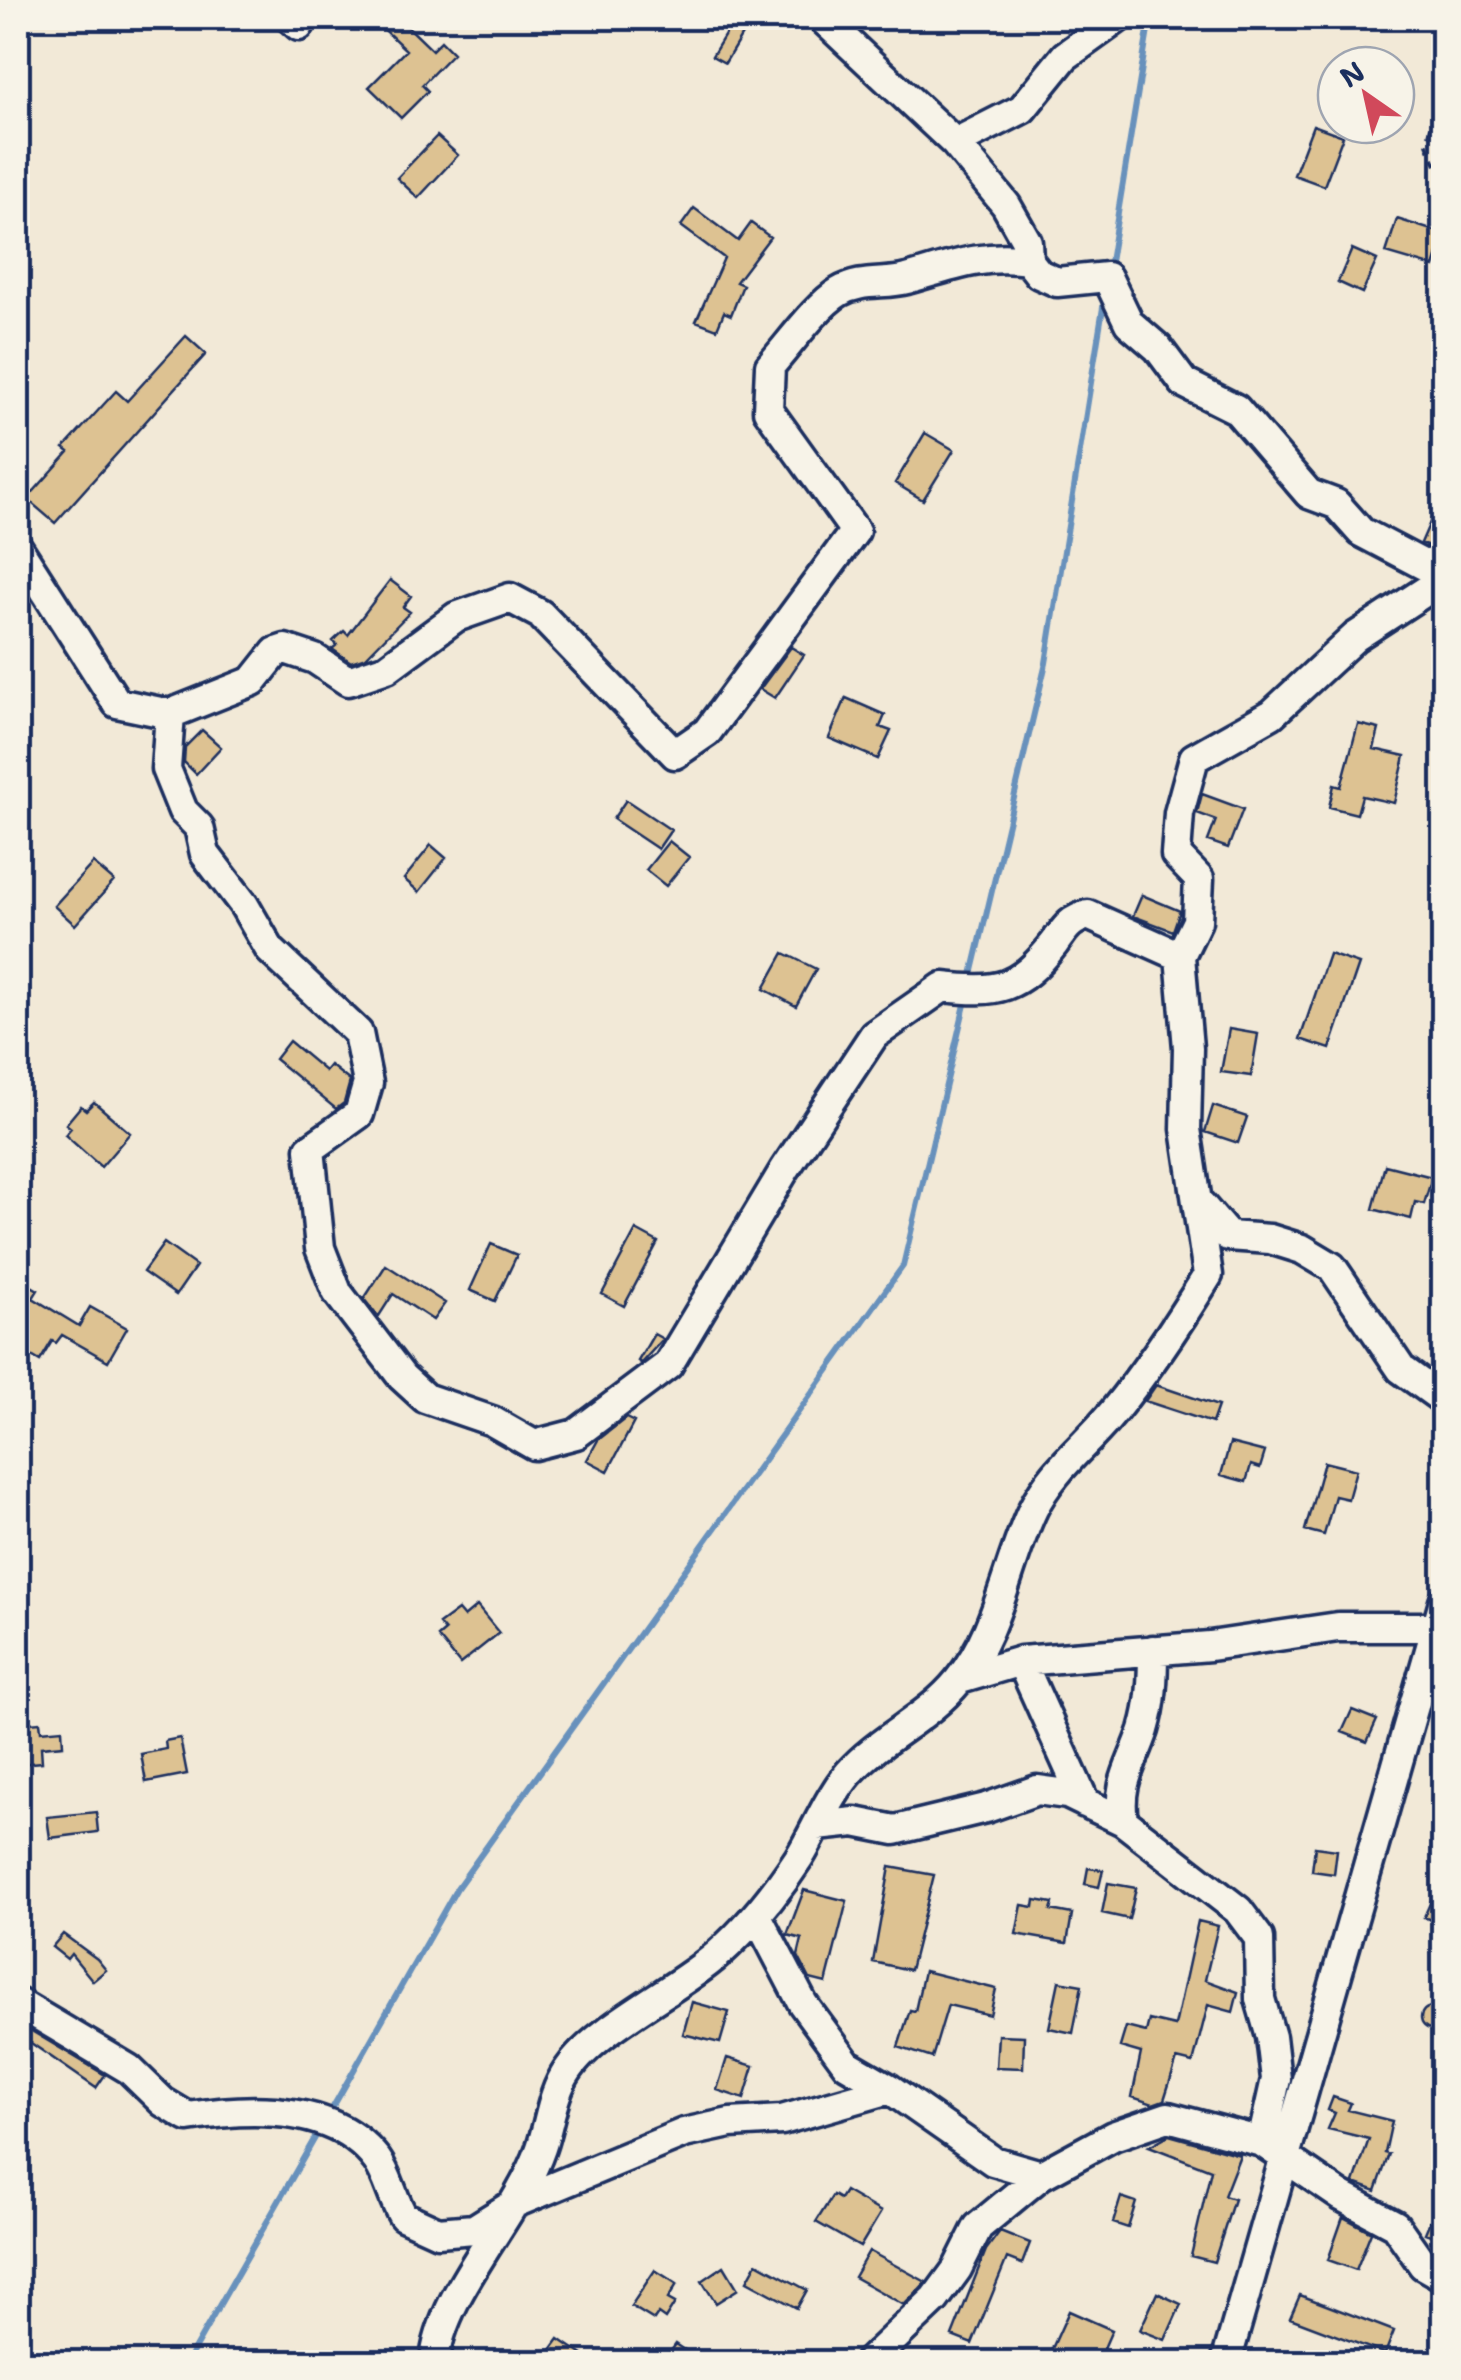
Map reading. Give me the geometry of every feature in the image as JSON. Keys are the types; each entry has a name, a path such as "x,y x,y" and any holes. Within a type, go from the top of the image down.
{"street":[{"path":"822,18 955,143 1006,205 1028,242 1028,260 1039,274 1057,282 1108,278 1129,324 1158,348 1184,384 1236,409 1309,494 1336,504 1361,532 1424,564 1444,560"},
{"path":"955,143 1022,109 1066,56 1118,18"},
{"path":"18,548 116,704 170,714 253,681 276,652 285,649 315,658 348,681 387,668 456,617 510,598 540,614 675,754 707,732 856,530 768,410 770,366 836,294 853,286 905,280 931,268 1006,256 1028,260"},
{"path":"435,2362 441,2332 517,2202 541,2150 557,2090 568,2069 587,2048 716,1956 757,1916 848,1774 924,1716 960,1679 984,1642 1033,1509 1063,1462 1112,1415 1162,1348 1208,1274 1186,1129 1188,1048 1180,956 1197,922 1200,879 1176,855 1179,813 1194,758 1272,714 1355,637 1444,579"},
{"path":"170,714 166,769 183,811 199,827 205,854 244,905 270,950 358,1032 368,1083 360,1114 310,1149 320,1248 337,1292 402,1377 425,1398 492,1421 534,1444 576,1434 668,1365 774,1186 874,1035 943,987 988,993 1011,983 1034,966 1068,922 1088,914 1180,956"},
{"path":"1200,1205 1228,1236 1270,1239 1302,1249 1332,1267 1402,1369 1444,1400"},
{"path":"960,1679 1021,1661 1153,1650 1440,1614 1226,2362"},
{"path":"1123,1821 1118,1792 1144,1728 1154,1684 1153,1650"},
{"path":"1021,1661 1084,1803"},
{"path":"817,1826 855,1822 895,1830 986,1808 1037,1790 1067,1794 1123,1821 1238,1910 1259,1938 1260,1999 1272,2037 1276,2079 1262,2142"},
{"path":"757,1916 802,2004 846,2064 890,2089 993,2161 1041,2176"},
{"path":"18,2003 129,2069 163,2102 188,2117 241,2108 283,2111 352,2139 378,2161 403,2216 438,2232 474,2229 517,2202 684,2133 730,2123 782,2120 890,2089"},
{"path":"869,2362 935,2299 957,2269 978,2227 1041,2176 1113,2136 1168,2118 1262,2142 1341,2196 1395,2224 1423,2265 1444,2278"}],"path":[{"path":"1442,180 1427,144 1444,70"}],"building":[{"path":"372,18 399,18 432,50 441,41 453,53 422,85 428,91 401,118 369,87 406,50"},
{"path":"735,18 752,18 725,63 712,56"},
{"path":"1313,125 1316,145 1340,145 1324,186 1294,175"},
{"path":"437,136 458,155 418,198 397,178"},
{"path":"694,208 738,241 751,223 770,237 736,282 743,285 731,315 724,312 717,329 696,321 724,258 681,226"},
{"path":"1397,219 1444,234 1434,267 1386,253"},
{"path":"1352,249 1377,260 1362,293 1338,282"},
{"path":"186,336 206,354 55,523 27,499 69,452 64,448 116,391 127,401"},
{"path":"925,433 954,450 923,500 895,483"},
{"path":"1444,490 1444,543 1429,546 1421,543"},
{"path":"390,580 411,596 403,607 410,612 366,657 351,662 332,649 337,645 333,641 344,631 348,635"},
{"path":"791,647 804,655 775,698 760,689"},
{"path":"846,698 885,715 880,727 891,731 878,759 829,738"},
{"path":"1358,724 1379,729 1374,749 1405,756 1394,803 1362,796 1357,814 1329,807 1334,785 1341,787"},
{"path":"202,730 221,747 196,774 184,762 185,747"},
{"path":"1202,794 1243,809 1228,848 1208,841 1216,820 1197,813"},
{"path":"626,800 671,830 658,849 613,819"},
{"path":"669,841 689,857 666,886 646,870"},
{"path":"431,845 446,858 419,892 404,879"},
{"path":"93,863 114,881 75,925 54,906"},
{"path":"1142,895 1180,911 1173,931 1133,916"},
{"path":"784,953 816,969 796,1006 764,989"},
{"path":"1329,954 1359,964 1330,1049 1300,1039"},
{"path":"1229,1029 1258,1034 1251,1076 1221,1072"},
{"path":"289,1041 325,1071 330,1065 350,1081 344,1103 336,1109 275,1059"},
{"path":"94,1102 130,1133 101,1167 65,1135 71,1128 66,1124 81,1106 86,1110"},
{"path":"1213,1106 1247,1117 1238,1143 1205,1132"},
{"path":"1385,1165 1432,1177 1424,1204 1415,1202 1411,1219 1373,1209"},
{"path":"636,1230 658,1242 624,1306 602,1294"},
{"path":"164,1243 196,1266 176,1295 143,1272"},
{"path":"491,1244 517,1255 495,1301 470,1290"},
{"path":"386,1265 445,1303 433,1320 393,1294 379,1316 375,1313 364,1299"},
{"path":"18,1278 38,1290 33,1298 79,1326 90,1307 127,1328 108,1361 62,1335 56,1343 52,1341 40,1361 18,1348"},
{"path":"654,1334 663,1339 641,1363 638,1361"},
{"path":"1156,1385 1218,1406 1212,1423 1145,1401"},
{"path":"626,1418 634,1422 608,1471 587,1460 598,1440"},
{"path":"1230,1443 1265,1452 1260,1468 1251,1465 1246,1482 1221,1475"},
{"path":"1324,1462 1356,1470 1348,1499 1335,1496 1324,1535 1305,1530"},
{"path":"477,1606 499,1633 460,1664 438,1637 445,1631 439,1624 458,1610 464,1617"},
{"path":"1352,1710 1377,1720 1367,1742 1342,1732"},
{"path":"40,1722 41,1731 62,1729 63,1745 41,1747 42,1762 18,1764 18,1724"},
{"path":"180,1738 187,1774 146,1782 141,1754 166,1749 165,1741"},
{"path":"96,1812 98,1832 50,1838 47,1817"},
{"path":"1315,1847 1337,1850 1334,1874 1312,1871"},
{"path":"890,1867 934,1875 910,1970 873,1962"},
{"path":"1088,1868 1103,1870 1099,1887 1085,1884"},
{"path":"1444,1871 1444,1926 1424,1917"},
{"path":"1108,1883 1136,1888 1129,1919 1102,1913"},
{"path":"804,1890 847,1901 826,1983 810,1979 798,1956 802,1939 787,1935"},
{"path":"1035,1900 1053,1903 1051,1910 1072,1914 1067,1943 1016,1934 1022,1905 1034,1907"},
{"path":"1198,1921 1218,1926 1205,1980 1238,1992 1233,2012 1208,2005 1193,2063 1177,2059 1164,2100 1153,2104 1132,2097 1141,2053 1120,2047 1126,2027 1146,2032 1149,2020 1175,2026"},
{"path":"63,1934 106,1970 93,1981 71,1954 67,1959 52,1947"},
{"path":"924,1971 996,1989 990,2015 948,2005 932,2058 898,2047 910,2010 915,2011"},
{"path":"1059,1981 1082,1985 1073,2033 1049,2028"},
{"path":"692,2002 729,2012 720,2043 683,2034"},
{"path":"1432,2007 1443,2018 1432,2029 1421,2018"},
{"path":"18,2023 105,2075 96,2088 18,2034"},
{"path":"998,2035 1024,2036 1023,2068 996,2067"},
{"path":"727,2058 754,2066 744,2099 717,2090"},
{"path":"1333,2097 1351,2103 1348,2110 1392,2121 1385,2153 1389,2154 1376,2191 1354,2183 1369,2139 1328,2129 1335,2113 1328,2110"},
{"path":"1169,2135 1240,2155 1224,2196 1234,2199 1214,2262 1191,2256 1211,2170 1149,2146"},
{"path":"1444,2190 1444,2240 1425,2233"},
{"path":"845,2191 881,2212 860,2247 816,2222 833,2195 840,2199"},
{"path":"1121,2197 1136,2202 1128,2228 1113,2223"},
{"path":"1343,2217 1371,2232 1356,2270 1328,2260"},
{"path":"1000,2231 1030,2243 1022,2264 1007,2258 972,2344 952,2336 986,2250"},
{"path":"869,2251 926,2282 904,2305 854,2277"},
{"path":"757,2263 807,2290 797,2308 747,2281"},
{"path":"724,2266 738,2289 716,2303 702,2281"},
{"path":"655,2270 677,2284 668,2299 675,2303 665,2319 658,2314 654,2320 631,2306"},
{"path":"1157,2293 1181,2304 1165,2340 1140,2330"},
{"path":"1300,2295 1394,2331 1385,2354 1290,2318"},
{"path":"1069,2311 1112,2330 1098,2362 1046,2362"},
{"path":"559,2339 593,2362 542,2362"},
{"path":"676,2344 703,2362 663,2362"}],"waterway":[{"path":"1109,268 1150,18"},
{"path":"971,979 1046,663 1105,295"},
{"path":"329,2114 457,1888 903,1266 967,996"},
{"path":"187,2362 320,2129"}]}
